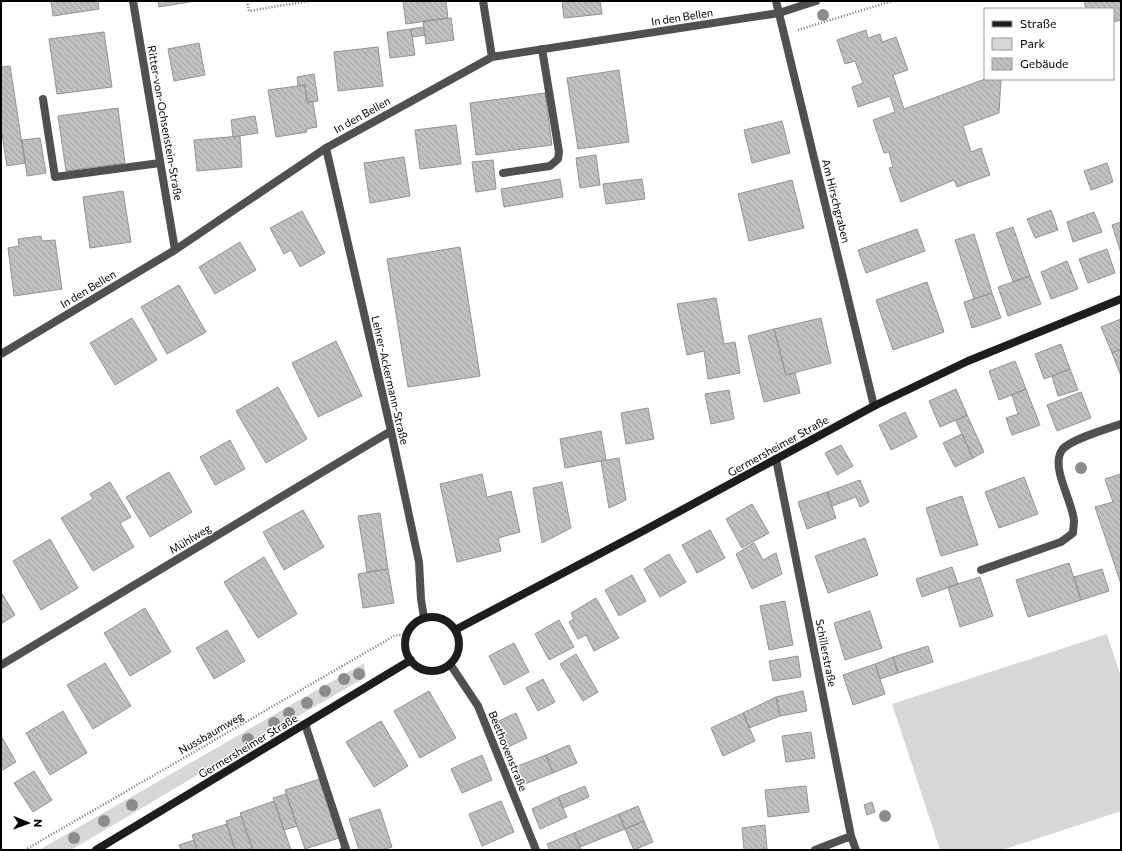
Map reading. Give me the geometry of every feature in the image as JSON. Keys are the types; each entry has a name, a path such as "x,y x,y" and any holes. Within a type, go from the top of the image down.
{"main road":[{"name":"Germersheimer Straße","path":"455,630 776,460 874,406 968,361 1121,299"},
{"path":"424,618 441,618 449,623 455,630 459,644 455,658 450,664 443,668 430,670 417,666 406,652 405,643 407,634 411,627 424,618"},
{"name":"Germersheimer Straße","path":"96,850 411,660"}],"street":[{"name":"Ritter-von-Ochsenstein-Straße","path":"133,1 175,250"},
{"path":"483,1 492,57"},
{"name":"Am Hirschgraben","path":"776,1 874,406"},
{"name":"In den Bellen","path":"1,354 175,250 326,148 492,57 779,13 816,1"},
{"path":"503,173 550,166 558,159 559,152 542,49"},
{"path":"43,99 55,176 160,163"},
{"name":"Lehrer-Ackermann-Straße","path":"326,148 391,431 419,562 421,599 424,618"},
{"path":"981,570 1061,542 1073,533 1074,521 1060,473 1058,460 1062,449 1076,441 1121,424"},
{"name":"Mühlweg","path":"1,665 391,431"},
{"name":"Schillerstraße","path":"776,460 851,836 856,850"},
{"name":"Beethovenstraße","path":"450,664 478,706 536,850"},
{"path":"305,724 346,849 344,850"},
{"path":"816,850 851,836"}],"path":[{"path":"247,1 248,11 308,1"},
{"path":"784,34 892,1"},
{"name":"Nussbaumweg","path":"25,850 394,636 407,634"}],"green space":[{"path":"1107,634 1121,677 1121,811 1002,850 940,850 892,704"},
{"path":"364,663 366,677 71,850 39,850"}],"building":[{"path":"51,1 98,1 99,9 53,16"},
{"path":"158,1 195,1 159,7"},
{"path":"403,1 446,1 448,18 406,24"},
{"path":"562,1 600,1 602,14 564,18"},
{"path":"1084,1 1121,1 1121,20 1114,22 1114,8 1086,8"},
{"path":"451,18 454,40 426,44 423,21"},
{"path":"423,27 425,35 412,37 411,29"},
{"path":"411,29 415,55 390,58 387,32"},
{"path":"866,30 868,38 880,34 882,42 896,37 908,70 893,75 904,109 984,79 1001,80 999,113 963,126 971,152 981,148 990,175 957,187 954,180 901,202 889,168 893,167 889,152 884,153 873,120 895,112 890,96 858,107 852,87 863,83 855,61 845,64 837,40"},
{"path":"104,32 112,87 57,94 49,39"},
{"path":"199,43 205,75 174,81 168,49"},
{"path":"378,47 383,86 338,91 334,52"},
{"path":"10,66 25,163 7,166 1,128 1,67"},
{"path":"619,70 629,142 578,149 567,78"},
{"path":"314,74 318,101 307,102 305,85 298,86 297,77"},
{"path":"305,85 307,102 313,102 317,127 306,129 307,132 276,137 268,90"},
{"path":"545,93 552,145 476,155 470,103"},
{"path":"118,108 125,163 66,171 58,116"},
{"path":"255,116 258,133 233,137 231,120"},
{"path":"782,121 790,153 752,163 744,130"},
{"path":"456,125 461,164 420,169 415,130"},
{"path":"240,136 242,167 197,171 194,140"},
{"path":"40,138 46,173 27,176 22,140"},
{"path":"596,155 600,185 580,188 576,158"},
{"path":"404,157 410,196 370,203 364,163"},
{"path":"493,160 496,189 476,192 472,162"},
{"path":"1107,163 1113,182 1091,190 1084,171"},
{"path":"560,179 563,197 504,207 501,189"},
{"path":"642,179 645,199 606,204 603,184"},
{"path":"792,180 804,228 749,241 738,194"},
{"path":"123,191 131,242 90,248 83,197"},
{"path":"1051,210 1058,230 1035,238 1027,219"},
{"path":"302,211 325,253 300,267 291,250 284,254 270,228"},
{"path":"1094,212 1102,232 1073,242 1067,222"},
{"path":"1121,222 1121,253 1112,225"},
{"path":"1013,227 1030,276 1013,282 996,233"},
{"path":"917,229 925,251 866,273 858,250"},
{"path":"974,234 992,293 974,299 955,240"},
{"path":"41,236 42,241 55,240 62,289 14,296 8,248 19,246 18,239"},
{"path":"240,242 256,270 215,294 199,267"},
{"path":"460,247 480,376 408,387 387,259"},
{"path":"1107,249 1115,273 1088,283 1079,259"},
{"path":"1067,261 1078,289 1051,299 1041,272"},
{"path":"1030,276 1041,304 1008,316 998,287"},
{"path":"927,282 944,332 893,350 876,300"},
{"path":"179,285 206,332 167,354 141,307"},
{"path":"992,293 1001,318 972,328 964,302"},
{"path":"716,298 724,344 735,342 740,373 708,379 704,351 687,355 677,304"},
{"path":"132,318 157,360 115,385 90,343"},
{"path":"821,318 831,363 786,375 774,329"},
{"path":"1121,319 1121,349 1112,353 1101,327"},
{"path":"774,329 786,375 795,373 800,393 764,402 748,336"},
{"path":"336,341 362,396 318,417 292,363"},
{"path":"1061,344 1070,369 1044,379 1035,354"},
{"path":"1121,349 1121,376 1112,353"},
{"path":"1015,361 1026,389 999,400 989,371"},
{"path":"1070,369 1078,390 1058,396 1052,376"},
{"path":"278,387 307,439 266,463 236,411"},
{"path":"956,389 967,415 940,427 929,401"},
{"path":"1026,389 1040,425 1012,435 1006,418 1018,414 1012,395"},
{"path":"729,390 734,419 711,424 705,394"},
{"path":"1081,392 1091,418 1057,431 1047,405"},
{"path":"648,408 654,439 626,444 621,413"},
{"path":"905,412 917,437 891,450 879,425"},
{"path":"967,415 984,452 973,458 956,421"},
{"path":"601,431 606,460 565,468 560,439"},
{"path":"962,434 973,458 955,467 943,443"},
{"path":"230,440 245,469 215,485 200,457"},
{"path":"841,445 853,466 837,475 825,453"},
{"path":"619,458 626,500 609,508 601,461"},
{"path":"169,472 192,512 150,537 126,497"},
{"path":"482,474 487,497 511,491 520,532 498,538 501,551 457,562 440,484"},
{"path":"1121,474 1121,584 1095,507 1113,502 1105,479"},
{"path":"1024,477 1038,514 999,528 985,492"},
{"path":"860,480 869,502 860,507 856,497 832,506 827,492"},
{"path":"110,482 131,517 120,523 134,547 93,571 61,518 93,499 90,494"},
{"path":"562,482 571,528 542,543 533,488"},
{"path":"827,492 836,518 807,529 798,502"},
{"path":"962,496 978,545 941,556 926,508"},
{"path":"752,504 769,533 742,548 726,519"},
{"path":"303,510 324,547 284,570 263,532"},
{"path":"380,513 388,569 367,572 358,516"},
{"path":"710,530 725,558 697,573 682,545"},
{"path":"865,538 878,575 828,593 815,556"},
{"path":"50,539 78,588 41,610 13,561"},
{"path":"754,543 763,560 776,553 782,574 752,589 736,554"},
{"path":"669,554 686,582 660,597 644,569"},
{"path":"264,557 297,614 258,638 224,582"},
{"path":"1069,563 1081,600 1028,617 1016,580"},
{"path":"952,567 958,584 922,597 916,579"},
{"path":"388,569 394,603 363,608 358,574"},
{"path":"1102,569 1109,591 1081,600 1074,577"},
{"path":"632,575 646,601 619,616 605,590"},
{"path":"980,577 993,616 960,627 948,587"},
{"path":"1,592 15,615 1,624"},
{"path":"596,598 619,638 594,651 586,635 578,639 569,622 574,619 571,613"},
{"path":"785,601 793,645 769,650 760,606"},
{"path":"145,608 171,652 130,676 104,633"},
{"path":"870,611 882,648 845,660 834,623"},
{"path":"559,620 574,647 549,660 535,634"},
{"path":"227,630 245,661 214,679 196,648"},
{"path":"514,643 529,672 504,685 489,656"},
{"path":"928,646 933,662 898,673 893,657"},
{"path":"576,654 598,692 583,701 560,664"},
{"path":"798,656 801,677 773,681 769,661"},
{"path":"893,657 898,673 880,679 875,664"},
{"path":"105,663 131,706 93,729 67,685"},
{"path":"875,664 885,694 853,705 843,675"},
{"path":"543,679 555,702 538,711 526,688"},
{"path":"429,691 456,738 420,758 394,711"},
{"path":"803,691 807,711 780,716 776,697"},
{"path":"776,697 780,716 749,728 743,713"},
{"path":"63,711 87,753 50,775 26,733"},
{"path":"516,713 527,738 508,747 497,722"},
{"path":"743,713 755,741 723,756 711,728"},
{"path":"381,721 408,766 374,787 346,742"},
{"path":"811,732 815,758 786,762 782,736"},
{"path":"1,736 16,762 1,771"},
{"path":"569,745 577,763 553,773 546,755"},
{"path":"482,755 492,780 462,793 451,769"},
{"path":"546,755 553,773 522,785 515,767"},
{"path":"34,771 52,800 33,812 14,783"},
{"path":"320,779 339,838 305,849 285,790"},
{"path":"585,786 589,797 563,808 558,797"},
{"path":"806,786 809,812 768,817 765,790"},
{"path":"286,794 297,826 284,830 273,798"},
{"path":"558,797 567,817 540,829 532,809"},
{"path":"274,801 291,850 253,850 240,813"},
{"path":"501,801 514,832 482,846 469,814"},
{"path":"872,802 875,812 867,815 864,805"},
{"path":"638,806 644,821 625,829 619,814"},
{"path":"380,809 392,847 382,850 359,850 349,819"},
{"path":"619,814 625,829 580,847 574,833"},
{"path":"241,816 252,848 246,850 235,850 226,821"},
{"path":"644,821 653,842 634,850 625,829"},
{"path":"227,824 235,850 197,850 192,835"},
{"path":"765,825 767,849 744,850 742,828"},
{"path":"574,833 581,850 550,850 547,844"},
{"path":"194,840 197,850 181,850 179,845"}]}
